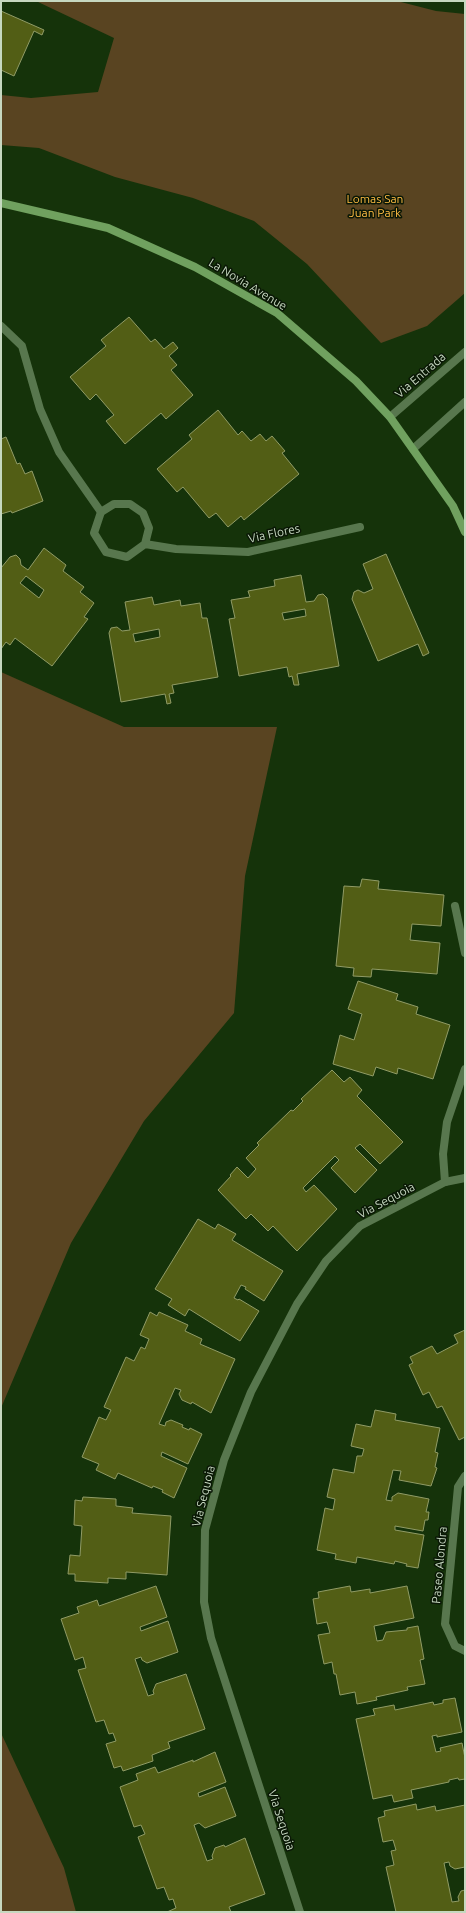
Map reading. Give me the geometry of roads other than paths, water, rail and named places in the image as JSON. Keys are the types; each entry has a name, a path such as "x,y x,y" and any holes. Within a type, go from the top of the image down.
{"main road":[{"name":"La Novia Avenue","path":"1,203 108,228 195,267 277,313 356,381 390,417 452,506 465,532"}],"street":[{"path":"1,326 22,346 40,409 59,452 101,512"},
{"name":"Via Entrada","path":"390,417 465,352"},
{"path":"413,449 465,402"},
{"path":"114,504 130,504 143,513 149,528 145,544 127,557 106,552 94,533 101,512 114,504"},
{"name":"Via Flores","path":"145,544 176,549 248,552 360,527"},
{"path":"455,906 465,953"},
{"path":"445,1182 443,1154 447,1122 465,1069"},
{"name":"Via Sequoia","path":"300,1912 211,1638 204,1602 205,1530 224,1460 251,1392 297,1304 326,1260 360,1226 445,1182 465,1178"},
{"name":"Paseo Alondra","path":"465,1476 458,1487 445,1624 456,1646 465,1651"}],"park label":[{"name":"Lomas San Juan Park","path":"375,205"}]}
